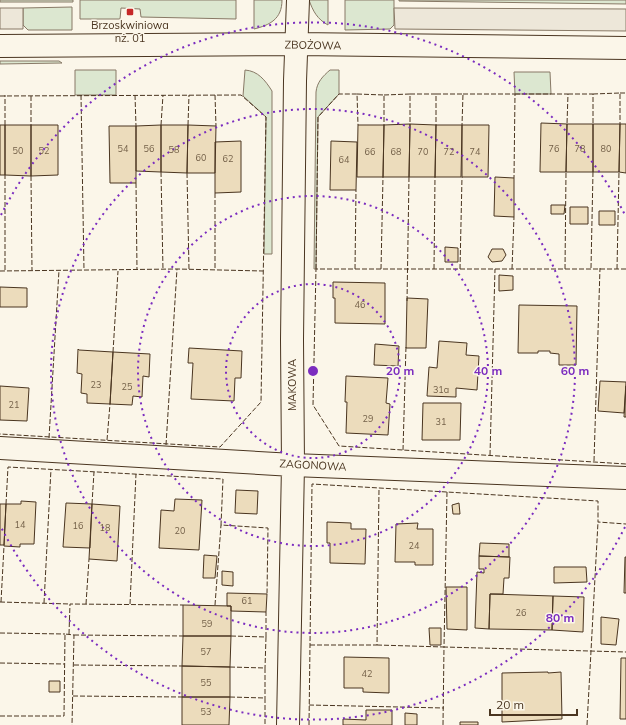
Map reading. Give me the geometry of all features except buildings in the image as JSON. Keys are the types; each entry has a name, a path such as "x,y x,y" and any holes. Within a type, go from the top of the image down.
{"street":[{"name":"MAKOWA","path":"288,725 293,465 292,333 295,81 298,0"},
{"name":"ZBOŻOWA","path":"0,46 297,44 626,48"},
{"name":"ZAGONOWA","path":"0,448 293,465 626,478"}],"green space":[{"path":"0,0 73,0 73,2 0,2"},
{"path":"80,0 236,0 236,19 141,17 140,9 121,8 120,19 80,19"},
{"path":"254,0 282,0 280,12 274,20 254,29"},
{"path":"309,0 328,0 328,25 316,14"},
{"path":"345,0 394,0 394,25 390,29 345,30"},
{"path":"626,0 626,4 399,1"},
{"path":"72,7 72,30 28,30 23,25 23,8"},
{"path":"0,61 59,61 62,63 0,64"},
{"path":"75,70 116,70 116,95 75,95"},
{"path":"245,70 254,72 261,77 272,91 272,254 264,254 266,117 243,96"},
{"path":"330,70 339,70 339,94 318,117 316,269 314,269 316,92 321,80"},
{"path":"514,72 550,72 551,94 515,94"}],"shaded area":[{"path":"0,8 23,8 23,29 0,29"},
{"path":"394,8 626,9 626,31 395,29"}],"fence":[{"path":"620,93 626,93"},
{"path":"593,94 620,93 620,124"},
{"path":"316,269 318,117 339,94 357,94 358,125"},
{"path":"357,94 384,95 384,125"},
{"path":"410,94 436,94 436,125"},
{"path":"384,95 410,94 410,124"},
{"path":"436,94 463,94 462,125"},
{"path":"463,94 515,94 514,178"},
{"path":"515,94 568,94 567,124"},
{"path":"568,94 593,94 593,124"},
{"path":"5,95 5,125"},
{"path":"81,95 84,270"},
{"path":"135,95 136,126"},
{"path":"161,125 163,95"},
{"path":"188,125 189,95"},
{"path":"215,95 216,126"},
{"path":"0,96 241,95 266,117 261,402 220,447 0,434"},
{"path":"31,96 31,125"},
{"path":"161,172 163,270"},
{"path":"565,269 566,172"},
{"path":"591,268 593,172"},
{"path":"617,269 619,172"},
{"path":"187,173 189,269"},
{"path":"5,175 5,270"},
{"path":"31,176 32,270"},
{"path":"381,269 383,177"},
{"path":"407,301 409,177"},
{"path":"434,269 435,177"},
{"path":"460,269 462,177"},
{"path":"136,183 137,270"},
{"path":"355,269 356,190"},
{"path":"215,193 215,270"},
{"path":"512,269 514,217"},
{"path":"594,461 600,268"},
{"path":"0,271 177,269 263,271"},
{"path":"166,445 177,269"},
{"path":"626,269 316,269 313,405 339,446 626,464"},
{"path":"490,455 495,269"},
{"path":"49,438 59,270"},
{"path":"113,352 118,271"},
{"path":"403,450 406,346"},
{"path":"107,440 110,404"},
{"path":"6,504 8,467 223,479 221,525 268,528 267,594"},
{"path":"44,603 51,469"},
{"path":"92,504 94,472"},
{"path":"130,604 136,474"},
{"path":"309,725 312,484 598,501 598,522 626,524"},
{"path":"310,645 377,645 379,489"},
{"path":"447,492 444,647 626,652"},
{"path":"587,725 598,522"},
{"path":"215,605 221,525"},
{"path":"1,602 4,546"},
{"path":"86,604 89,559"},
{"path":"0,602 70,604"},
{"path":"69,634 70,604 183,605"},
{"path":"266,612 266,637"},
{"path":"0,633 65,634"},
{"path":"0,716 64,716 65,634 74,635 72,725"},
{"path":"74,635 183,636"},
{"path":"231,636 266,637 265,668"},
{"path":"377,645 444,647 443,725"},
{"path":"0,663 64,664"},
{"path":"74,665 182,666"},
{"path":"230,667 265,668 265,698"},
{"path":"73,696 182,697"},
{"path":"230,697 265,698 265,725"},
{"path":"309,705 444,708"}],"place":[{"name":"Brzoskwiniowa nż. 01","path":"130,12"}]}
